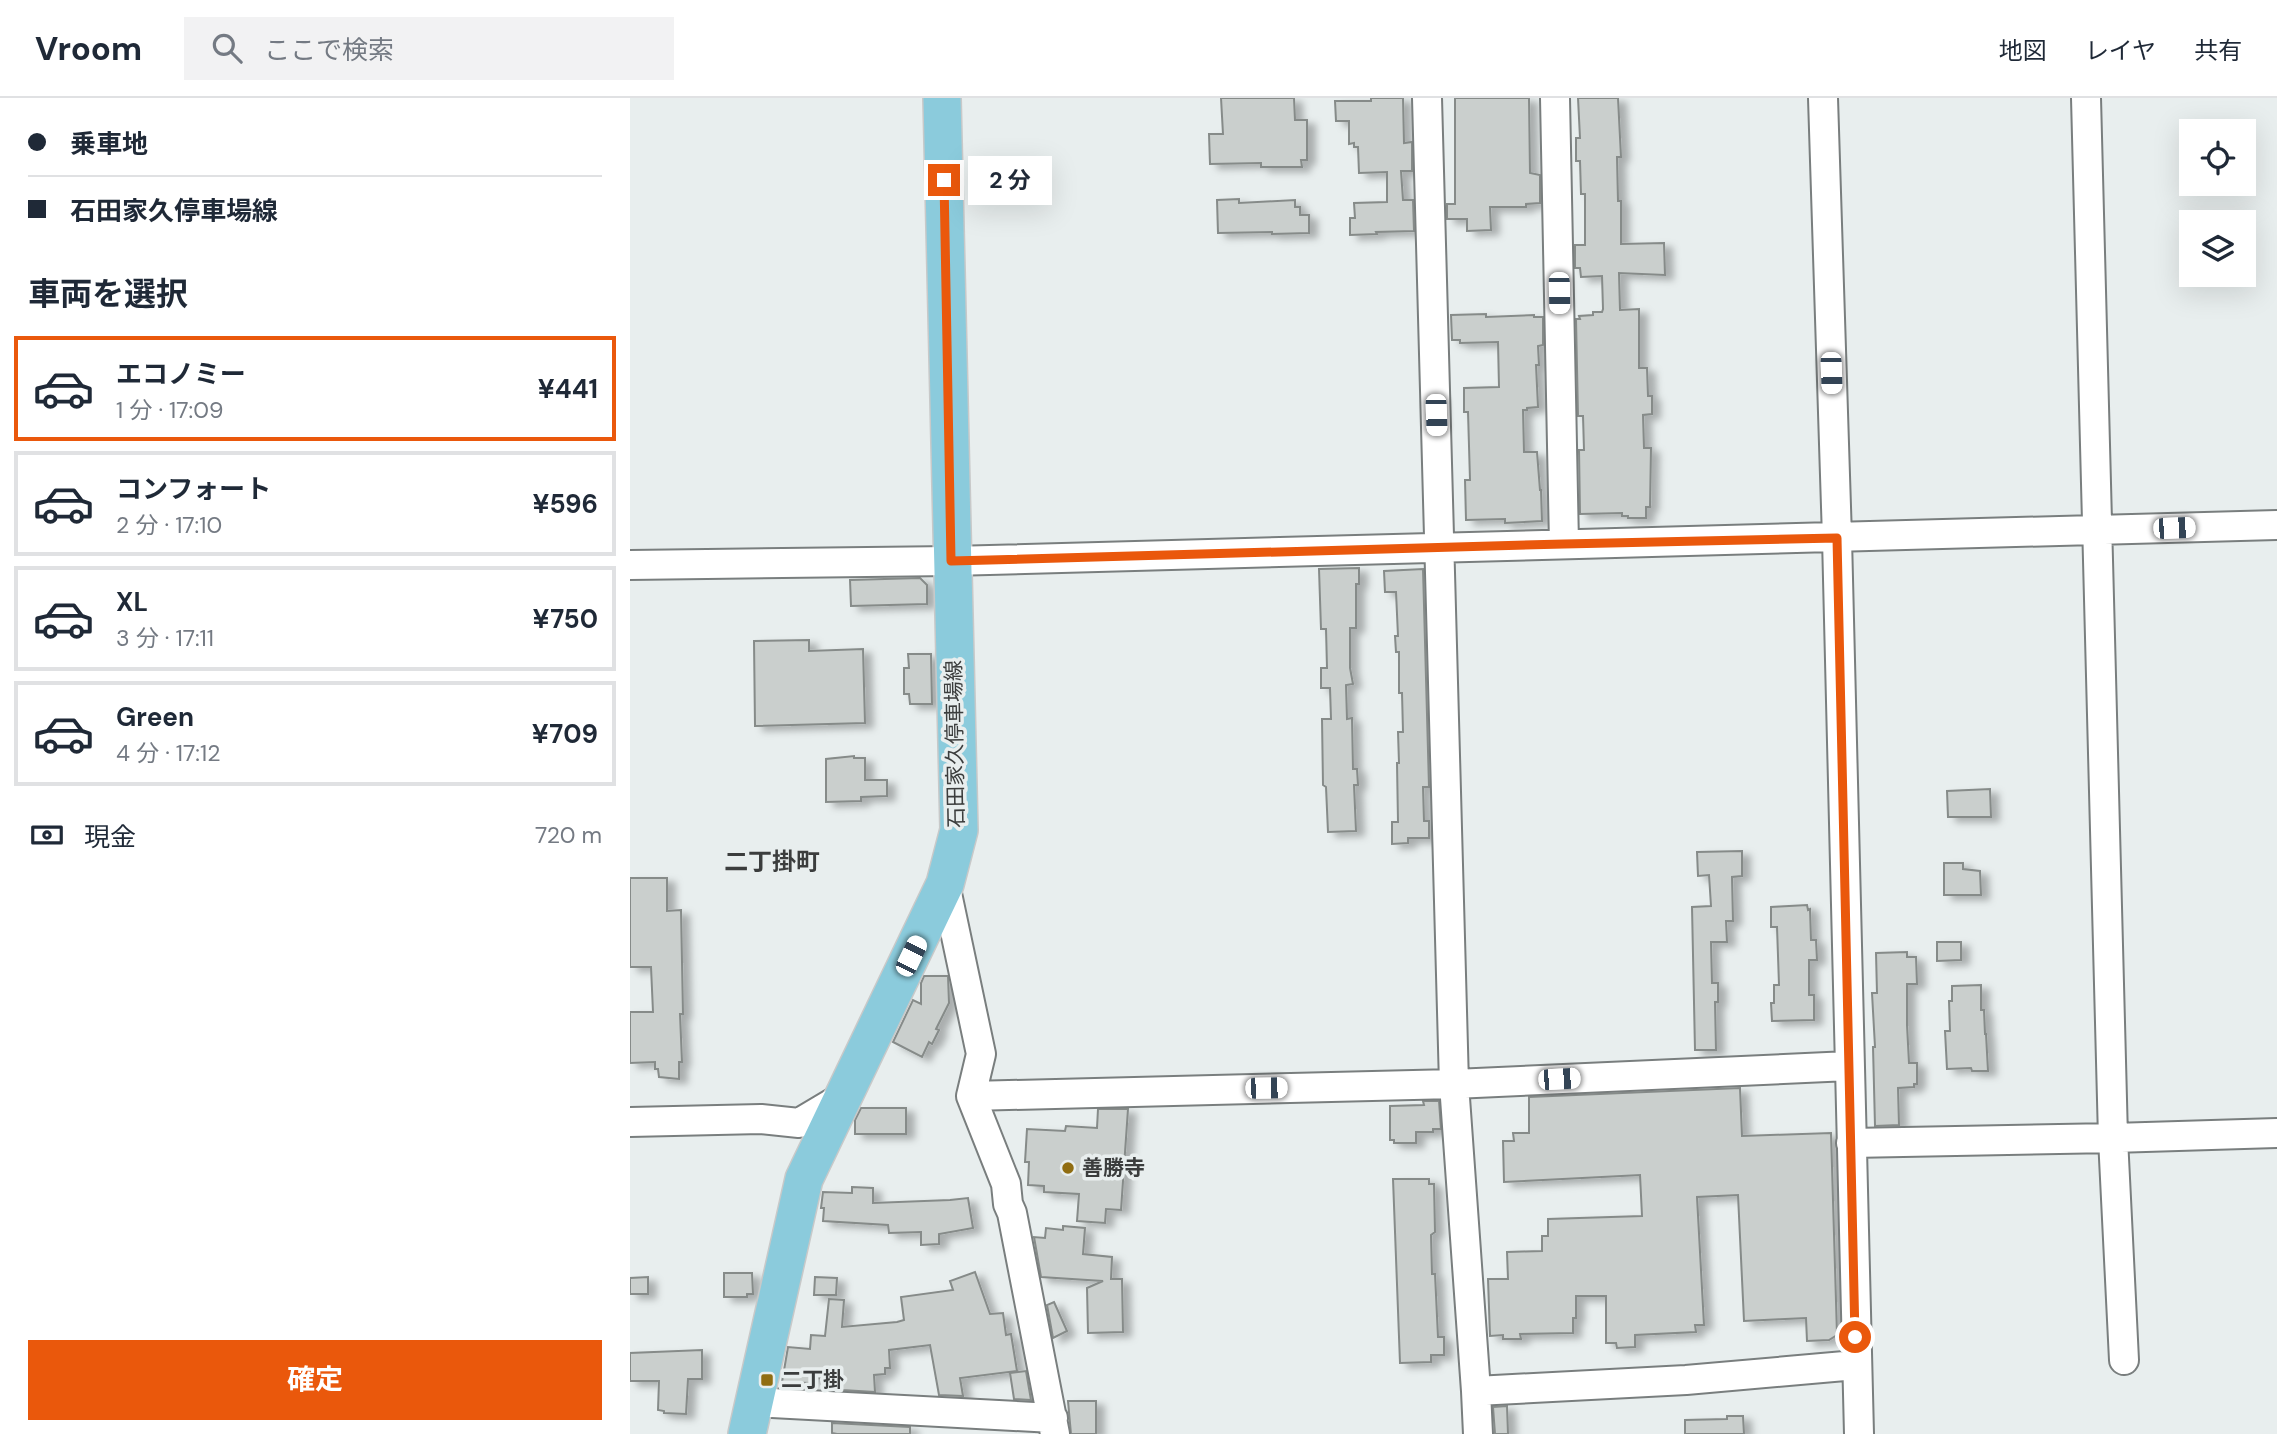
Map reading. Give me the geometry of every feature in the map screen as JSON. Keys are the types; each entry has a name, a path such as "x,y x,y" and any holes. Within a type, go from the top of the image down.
{"main road":[{"name":"石田家久停車場線","path":"750,1418 804,1179 945,884 959,830 942,98"}],"street":[{"path":"1427,98 1454,1084 1478,1434"},
{"path":"1555,98 1564,544"},
{"path":"1823,98 1837,538 1859,1434"},
{"path":"2086,98 2113,1138 2124,1360"},
{"path":"630,565 951,561 2277,525"},
{"path":"750,1418 1054,1426 1006,1184 971,1096 981,1054 945,884"},
{"path":"971,1096 1454,1084 1849,1066"},
{"path":"630,1122 761,1119 799,1123 841,1098"},
{"path":"1851,1143 2277,1133"},
{"path":"1476,1391 1686,1380 1856,1365"}],"building":[{"path":"1221,98 1294,98 1295,120 1307,120 1307,160 1301,160 1302,167 1261,167 1261,163 1210,164 1209,134 1223,134"},
{"path":"1371,98 1403,98 1404,143 1412,142 1412,171 1401,171 1403,200 1413,200 1414,231 1350,235 1350,218 1355,218 1354,203 1387,202 1387,172 1359,173 1358,147 1354,147 1354,143 1349,144 1349,121 1336,121 1335,101 1371,101"},
{"path":"1455,98 1529,98 1530,173 1540,175 1540,203 1526,204 1526,207 1490,207 1491,230 1467,231 1467,219 1447,219 1447,204 1455,204"},
{"path":"1578,98 1618,98 1621,157 1617,157 1621,244 1664,243 1665,275 1619,273 1620,310 1639,309 1639,368 1647,368 1648,396 1652,396 1652,414 1643,415 1644,448 1651,448 1650,507 1646,507 1646,518 1628,518 1622,516 1622,513 1580,514 1579,450 1584,450 1583,416 1578,416 1576,319 1580,319 1579,316 1593,315 1593,312 1602,312 1603,309 1602,276 1581,277 1580,268 1575,268 1575,245 1585,245 1585,194 1581,194 1580,161 1576,161 1576,138 1580,138"},
{"path":"1239,199 1239,203 1295,200 1295,207 1300,207 1300,215 1309,215 1309,233 1218,233 1217,200"},
{"path":"1486,314 1486,317 1543,317 1543,345 1538,346 1539,365 1536,365 1538,407 1523,410 1524,452 1537,452 1542,521 1505,523 1505,519 1466,520 1465,480 1470,480 1468,412 1464,412 1464,388 1499,387 1498,342 1460,343 1460,340 1452,340 1451,315"},
{"path":"1359,568 1359,584 1356,584 1356,628 1350,628 1350,668 1353,684 1346,685 1347,719 1352,718 1353,769 1357,769 1358,785 1354,785 1356,831 1328,832 1326,787 1323,785 1322,719 1331,719 1330,688 1321,688 1321,668 1327,668 1326,629 1321,629 1319,569"},
{"path":"1423,569 1429,787 1423,787 1424,821 1429,821 1429,838 1408,838 1408,843 1392,844 1392,822 1398,822 1397,763 1398,732 1403,732 1402,693 1399,693 1399,652 1396,652 1395,636 1398,636 1396,592 1385,592 1384,571"},
{"path":"920,578 927,585 927,604 851,606 850,580"},
{"path":"809,640 809,651 863,649 865,723 755,726 754,641"},
{"path":"908,654 931,654 932,704 910,704 909,694 904,694 904,668 909,668"},
{"path":"854,756 865,758 865,780 887,780 887,796 861,797 861,801 826,802 826,759"},
{"path":"1990,789 1991,817 1948,817 1947,791"},
{"path":"1742,851 1742,876 1732,877 1733,921 1726,921 1727,942 1711,942 1712,983 1718,983 1718,1002 1715,1002 1716,1050 1695,1050 1692,907 1711,906 1709,875 1698,876 1697,852"},
{"path":"1944,863 1963,863 1963,869 1980,871 1981,895 1944,895"},
{"path":"630,878 667,878 667,911 681,910 683,1014 680,1014 682,1062 679,1062 679,1079 659,1077 655,1062 630,1063 630,1012 653,1012 651,967 630,967"},
{"path":"1807,905 1808,910 1810,909 1811,940 1816,940 1817,960 1809,960 1809,995 1814,995 1814,1020 1772,1021 1774,985 1779,985 1777,927 1771,927 1771,907"},
{"path":"1937,942 1961,942 1961,960 1937,961"},
{"path":"1907,952 1907,957 1916,957 1917,984 1907,984 1907,1025 1909,1063 1917,1063 1917,1084 1914,1084 1914,1087 1898,1088 1899,1125 1875,1126 1872,993 1877,993 1876,953"},
{"path":"924,976 948,976 949,1003 932,1044 929,1042 922,1057 893,1042 913,1000 921,1004 921,983"},
{"path":"1981,985 1988,1071 1972,1071 1971,1068 1947,1069 1945,1031 1950,1031 1949,1001 1952,1001 1952,986"},
{"path":"1740,1088 1742,1136 1831,1133 1837,1335 1829,1340 1807,1341 1806,1318 1744,1321 1738,1195 1697,1197 1704,1325 1695,1325 1696,1332 1635,1335 1635,1347 1617,1348 1616,1343 1606,1343 1606,1296 1576,1296 1573,1333 1520,1334 1521,1339 1503,1339 1503,1335 1490,1336 1488,1279 1508,1279 1507,1252 1542,1251 1542,1236 1548,1236 1548,1219 1642,1216 1640,1175 1504,1182 1503,1141 1514,1141 1513,1133 1529,1133 1529,1097"},
{"path":"1423,1101 1439,1101 1441,1129 1416,1132 1416,1143 1394,1143 1394,1140 1390,1140 1390,1106 1424,1105"},
{"path":"861,1108 906,1108 906,1134 855,1134 855,1120"},
{"path":"1098,1109 1128,1109 1121,1210 1106,1209 1105,1223 1077,1221 1079,1194 1044,1192 1044,1186 1028,1185 1029,1162 1025,1162 1027,1129 1065,1131 1066,1126 1097,1128"},
{"path":"1393,1179 1429,1179 1429,1184 1434,1184 1432,1274 1435,1274 1438,1337 1444,1337 1444,1355 1431,1355 1431,1362 1400,1363"},
{"path":"852,1187 873,1188 873,1203 968,1198 973,1228 939,1234 939,1244 921,1245 921,1232 889,1233 888,1225 823,1221 823,1192 852,1193"},
{"path":"1063,1226 1085,1228 1083,1254 1112,1257 1111,1279 1122,1279 1123,1332 1088,1333 1087,1288 1103,1281 1041,1277 1034,1237 1045,1238 1046,1228 1063,1230"},
{"path":"975,1272 990,1314 1003,1313 1006,1335 1011,1334 1017,1371 960,1378 963,1396 939,1395 930,1345 889,1350 890,1368 885,1368 885,1374 874,1375 875,1392 842,1390 842,1380 810,1378 810,1383 782,1382 788,1347 810,1349 811,1335 825,1336 829,1299 844,1300 842,1327 897,1322 904,1320 901,1297 953,1290 950,1281"},
{"path":"724,1273 752,1273 753,1294 747,1294 747,1297 724,1297"},
{"path":"648,1277 648,1294 630,1294 630,1278"},
{"path":"815,1277 837,1278 836,1295 814,1295"},
{"path":"1054,1302 1067,1331 1053,1338 1047,1305"},
{"path":"702,1350 702,1379 688,1379 686,1414 664,1413 658,1410 659,1381 630,1381 630,1353"},
{"path":"1026,1371 1031,1400 1014,1399 1010,1373"},
{"path":"1068,1401 1096,1401 1096,1434 1071,1434"},
{"path":"1507,1406 1508,1434 1495,1434 1493,1407"},
{"path":"1727,1416 1743,1416 1744,1434 1685,1434 1685,1420 1727,1419"},
{"path":"832,1423 910,1427 910,1434 837,1434 832,1433"}],"place":[{"name":"善勝寺","path":"1068,1168"},
{"name":"二丁掛","path":"767,1380"}],"district":[{"name":"二丁掛町","path":"772,862"}],"route":[{"path":"944,180 951,561 1837,538 1855,1337"}]}
